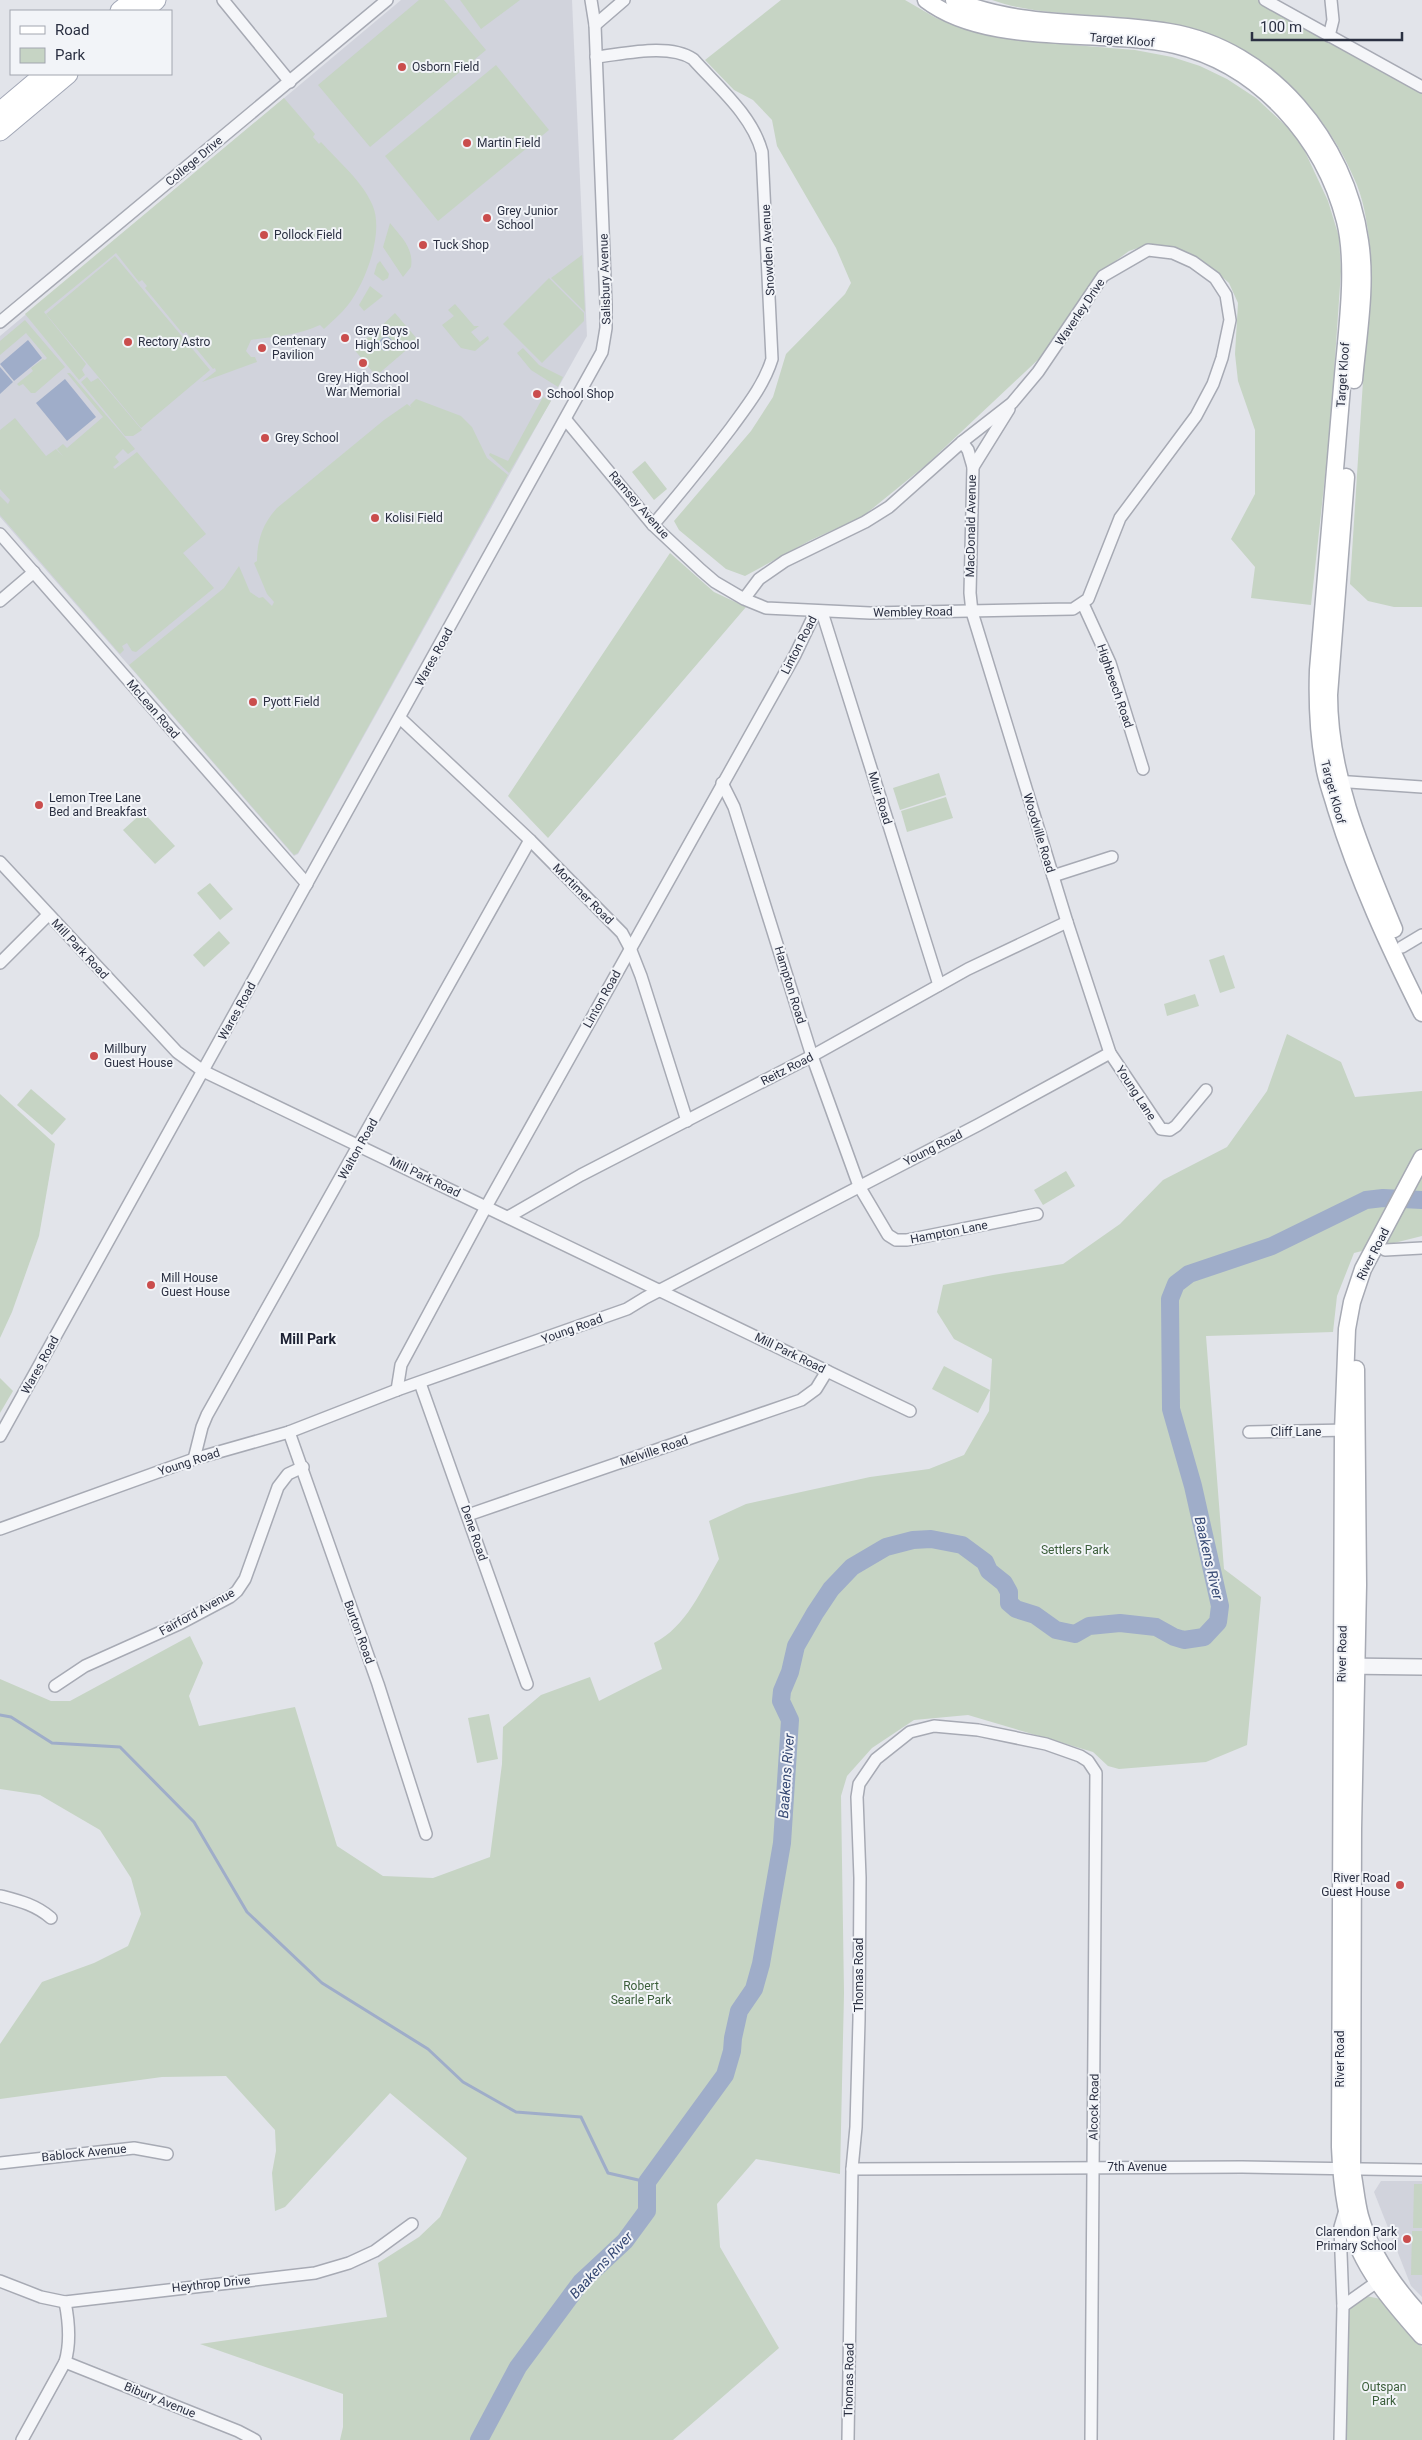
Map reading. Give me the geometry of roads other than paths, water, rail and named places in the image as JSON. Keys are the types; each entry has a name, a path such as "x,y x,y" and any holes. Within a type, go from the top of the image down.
{"main road":[{"path":"121,10 134,0"},
{"path":"144,10 156,0"},
{"name":"Target Kloof","path":"954,0 995,13 1039,20 1170,32 1217,48 1263,74 1281,89 1312,122 1326,144 1348,189 1356,216 1361,258 1361,297 1329,621 1317,702 1324,766 1334,781 1370,873 1422,988"},
{"name":"Target Kloof","path":"931,2 953,15 993,27 1151,42 1189,49 1234,69 1266,92 1294,121 1307,138 1329,176 1346,223 1349,247 1329,621"},
{"path":"0,112 44,75"},
{"path":"0,131 67,75"},
{"name":"Target Kloof","path":"1334,781 1357,872 1422,1013"},
{"name":"River Road","path":"1383,1246 1422,1158"},
{"name":"River Road","path":"1346,2169 1350,1586 1347,1329 1352,1302 1363,1269 1383,1246 1422,1180"},
{"path":"1346,2169 1345,2210 1360,2255 1422,2317"},
{"path":"1346,2169 1361,2218 1376,2255 1382,2278 1422,2336"}],"street":[{"path":"223,0 290,82"},
{"name":"College Drive","path":"3,315 290,82 387,0"},
{"name":"Salisbury Avenue","path":"473,585 602,352 606,328 595,25 591,0"},
{"path":"595,25 624,0"},
{"path":"1265,0 1422,87"},
{"path":"1330,36 1333,20 1331,0"},
{"name":"Snowden Avenue","path":"596,57 667,51 686,55 693,60 749,122 762,152 772,359 765,377 750,401 709,458 653,525"},
{"name":"Waverley Drive","path":"744,599 758,579 785,561 865,522 889,507 962,442 1012,403 1038,372 1076,318 1100,279 1141,254 1157,250 1183,257 1215,278 1226,295 1230,320 1222,358 1213,384 1196,416 1124,511 1092,592 1083,604"},
{"path":"973,467 1012,403"},
{"name":"Ramsey Avenue","path":"566,420 653,525 709,577 744,599"},
{"name":"MacDonald Avenue","path":"962,442 968,450 973,467 970,593 972,612"},
{"name":"McLean Road","path":"0,534 307,884"},
{"path":"0,600 34,572"},
{"name":"Wares Road","path":"0,1436 473,585"},
{"name":"Wembley Road","path":"744,599 766,608 819,612 1061,610 1073,609 1083,604"},
{"name":"Highbeech Road","path":"1083,604 1110,663 1143,770"},
{"name":"Linton Road","path":"397,1390 400,1370 407,1354 486,1207 819,612"},
{"name":"Muir Road","path":"819,612 939,985"},
{"name":"Woodville Road","path":"972,612 1067,922 1110,1053"},
{"name":"Mortimer Road","path":"400,718 418,732 612,922 630,948 686,1121"},
{"path":"1334,781 1422,787"},
{"name":"Hampton Road","path":"722,783 734,807 812,1056 859,1186"},
{"name":"Walton Road","path":"194,1459 198,1438 208,1415 530,840"},
{"path":"1053,876 1112,857"},
{"name":"Mill Park Road","path":"0,862 177,1052 203,1071 910,1411"},
{"path":"0,963 48,915"},
{"name":"Reitz Road","path":"508,1217 580,1175 812,1056 939,985 1067,922"},
{"path":"1402,947 1422,936"},
{"name":"Young Lane","path":"1110,1053 1161,1129 1170,1130 1176,1126 1206,1090"},
{"name":"Young Road","path":"0,1530 194,1459 289,1432 397,1390 627,1309 1110,1053"},
{"name":"Hampton Lane","path":"859,1186 888,1236 896,1240 916,1238 1037,1214"},
{"path":"1383,1246 1422,1248"},
{"name":"Melville Road","path":"468,1515 801,1400 816,1389 827,1371"},
{"name":"Dene Road","path":"420,1383 527,1684"},
{"name":"Cliff Lane","path":"1249,1432 1349,1430"},
{"name":"Burton Road","path":"289,1432 303,1467 378,1684 426,1834"},
{"name":"Fairford Avenue","path":"56,1686 85,1666 181,1623 237,1591 246,1579 278,1487 288,1474 303,1467"},
{"path":"1349,1666 1422,1667"},
{"name":"Thomas Road","path":"848,2440 852,2169 856,2119 859,2020 860,1878 857,1797 859,1784 876,1759 910,1732 925,1727 945,1725 1021,1738 1073,1752 1088,1761 1096,1774"},
{"name":"Alcock Road","path":"1091,2440 1096,1774"},
{"path":"0,1897 26,1902 40,1909 51,1918"},
{"name":"Bablock Avenue","path":"0,2163 134,2148 167,2154"},
{"name":"7th Avenue","path":"852,2169 1094,2167 1422,2170"},
{"path":"1340,2440 1343,2306 1340,2227 1345,2210"},
{"name":"Heythrop Drive","path":"0,2281 41,2297 65,2302 315,2273 362,2257 385,2245 412,2224"},
{"path":"1343,2306 1382,2278"},
{"path":"22,2440 64,2362 69,2339 65,2302"},
{"name":"Bibury Avenue","path":"64,2362 238,2431 255,2440"}],"water":[{"path":"383,337 389,337 393,344 389,351 383,351 379,347 379,341"},
{"path":"28,340 42,358 14,381 0,364"},
{"path":"0,367 13,382 0,394"},
{"path":"65,379 96,417 67,441 36,403"}],"waterway":[{"name":"Baakens River","path":"479,2440 518,2367 581,2282 625,2241 647,2211 647,2182 725,2075 732,2051 739,2011 754,1989 761,1964 782,1843 790,1720 781,1701 782,1691 790,1672 796,1646 831,1589 852,1567 886,1547 913,1540 931,1539 962,1545 985,1562 989,1571 1004,1583 1009,1592 1009,1603 1016,1609 1035,1615 1056,1630 1075,1634 1089,1626 1120,1623 1156,1627 1184,1640 1204,1637 1218,1622 1220,1606 1193,1486 1171,1409 1170,1299 1176,1284 1189,1274 1272,1246 1366,1200 1383,1198 1422,1200"},
{"path":"0,1715 11,1717 52,1743 120,1747 194,1822 247,1912 322,1983 428,2049 463,2082 516,2112 581,2117 608,2173 647,2182"}],"place":[{"name":"Osborn Field","path":"402,67"},
{"name":"Martin Field","path":"467,143"},
{"name":"Grey Junior School","path":"487,218"},
{"name":"Pollock Field","path":"264,235"},
{"name":"Tuck Shop","path":"423,245"},
{"name":"Grey Boys High School","path":"345,338"},
{"name":"Rectory Astro","path":"128,342"},
{"name":"Centenary Pavilion","path":"262,348"},
{"name":"Grey High School War Memorial","path":"363,363"},
{"name":"School Shop","path":"537,394"},
{"name":"Grey School","path":"265,438"},
{"name":"Kolisi Field","path":"375,518"},
{"name":"Pyott Field","path":"253,702"},
{"name":"Lemon Tree Lane Bed and Breakfast","path":"39,805"},
{"name":"Millbury Guest House","path":"94,1056"},
{"name":"Mill House Guest House","path":"151,1285"},
{"name":"River Road Guest House","path":"1400,1885"},
{"name":"Clarendon Park Primary School","path":"1407,2239"}],"district":[{"name":"Mill Park","path":"308,1339"}],"park label":[{"name":"Settlers Park","path":"1075,1550"},
{"name":"Robert Searle Park","path":"641,1993"},
{"name":"Outspan Park","path":"1384,2394"}]}
